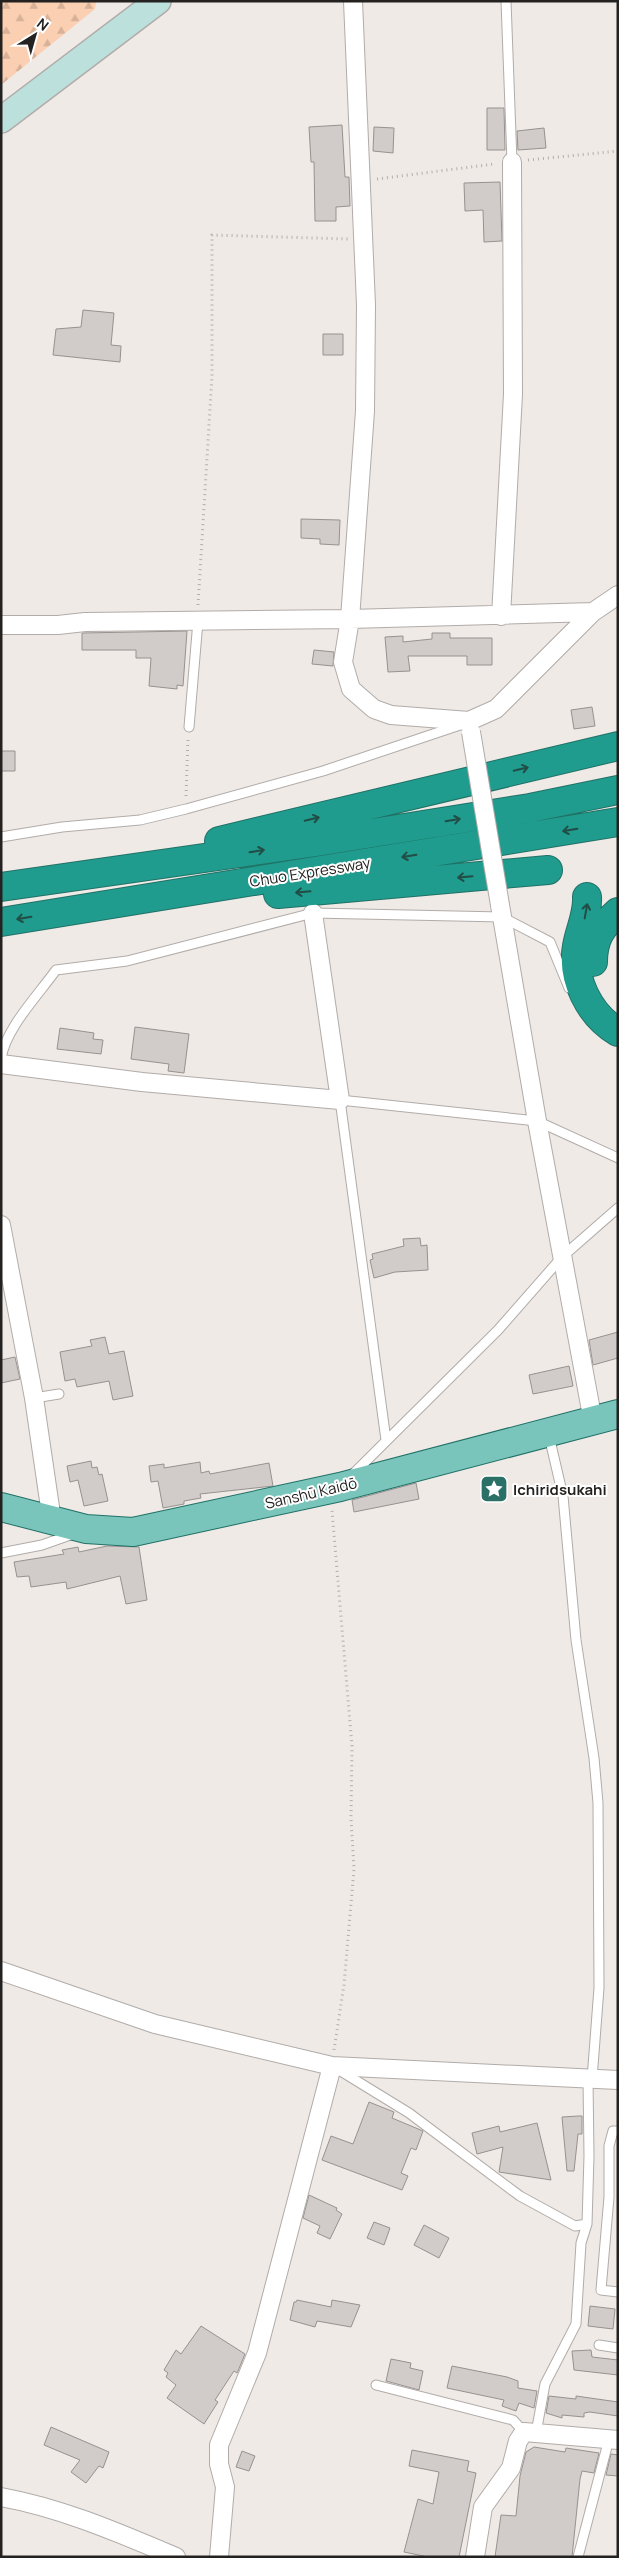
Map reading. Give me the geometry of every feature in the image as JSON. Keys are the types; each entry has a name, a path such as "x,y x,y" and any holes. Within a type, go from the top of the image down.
{"highway":[{"path":"13,885 160,855 618,746"},
{"name":"Chuo Expressway","path":"13,885 306,844 530,808 618,790"},
{"name":"Chuo Expressway","path":"1,922 618,822"},
{"path":"63,912 548,870"},
{"path":"587,897 588,909 577,948 578,975 587,1000 603,1020 618,1032"},
{"path":"618,912 600,930 594,941 593,953 596,978 602,992 618,1012"}],"main road":[{"name":"Sanshū Kaidō","path":"1,1507 86,1529 133,1532 335,1488 549,1434 605,1417"}],"street":[{"path":"1,120 158,1"},
{"path":"354,1 366,306 365,411 350,619 343,662 351,689 374,710 392,715 470,726 496,709 594,612 618,595"},
{"path":"501,616 513,394 512,162"},
{"path":"1,625 501,616 594,612"},
{"path":"470,726 537,1122 562,1257 605,1417"},
{"path":"1,1064 142,1082 340,1100 313,914"},
{"path":"1,1225 34,1398 52,1521"},
{"path":"1,1971 155,2024 332,2066 618,2080"},
{"path":"219,2557 225,2487 219,2464 219,2445 257,2353 332,2066"},
{"path":"475,2557 483,2507 511,2468 518,2441 530,2433 613,2440"},
{"path":"1,2497 31,2502 102,2526 176,2557"}],"lane":[{"path":"506,1 512,162"},
{"path":"188,727 198,621"},
{"path":"1,837 62,828 140,820 323,771 470,726"},
{"path":"1,1059 2,1050 19,1020 56,970 127,961 313,914 501,911 550,942 571,994"},
{"path":"386,1440 340,1100 537,1122 618,1158"},
{"path":"335,1488 498,1330 562,1257 618,1208"},
{"path":"34,1398 59,1394"},
{"path":"376,2385 513,2420 530,2433 545,2384 576,2324 582,2243 587,2224 590,2079 600,1988 598,1804 594,1758 576,1640 563,1496 549,1434"},
{"path":"1,1553 42,1545 86,1529"},
{"path":"332,2066 409,2113 520,2196 575,2226 587,2224"},
{"path":"618,2131 613,2130 608,2146 609,2197 601,2290 618,2292"},
{"path":"599,2345 618,2348"},
{"path":"578,2557 613,2440"}],"path":[{"path":"361,181 618,151"},
{"path":"198,621 212,376 212,235 364,239"},
{"path":"186,809 188,727"},
{"path":"332,2066 344,1984 354,1869 351,1818 352,1746 335,1488"}],"green space":[{"path":"1,1 96,1 95,9 1,85"}],"building":[{"path":"487,108 504,108 505,150 487,150"},
{"path":"342,125 345,177 349,177 350,206 336,207 336,221 315,221 314,162 311,162 309,127"},
{"path":"374,127 394,128 393,153 373,151"},
{"path":"544,128 546,148 518,150 517,131"},
{"path":"500,182 502,241 484,242 483,210 465,211 464,183"},
{"path":"83,310 114,313 111,345 121,346 120,362 53,355 56,329 81,327"},
{"path":"323,334 343,334 343,355 323,355"},
{"path":"301,519 340,520 339,545 320,544 320,539 301,538"},
{"path":"187,631 183,686 177,685 177,689 149,686 151,658 136,658 136,650 82,650 82,633"},
{"path":"432,633 450,633 450,638 492,638 492,665 467,665 467,656 408,656 410,671 388,672 385,637 403,636 403,642 432,639"},
{"path":"314,650 334,652 333,666 312,664"},
{"path":"592,707 595,726 574,729 571,710"},
{"path":"1,751 15,751 15,771 1,771"},
{"path":"135,1027 189,1034 184,1073 168,1071 169,1064 131,1059"},
{"path":"60,1028 94,1033 93,1039 103,1040 101,1054 57,1049"},
{"path":"420,1238 421,1246 427,1245 428,1270 395,1272 374,1278 370,1260 373,1259 372,1254 404,1246 403,1239"},
{"path":"618,1332 618,1358 593,1365 589,1340"},
{"path":"105,1337 109,1354 124,1351 133,1396 113,1400 109,1381 77,1387 75,1379 65,1381 60,1352 92,1346 90,1340"},
{"path":"15,1357 20,1379 1,1383 1,1360"},
{"path":"569,1366 573,1386 533,1394 529,1375"},
{"path":"91,1461 92,1468 97,1467 99,1475 102,1474 108,1501 84,1506 78,1480 70,1482 67,1466"},
{"path":"200,1462 201,1473 209,1471 210,1474 269,1463 273,1486 200,1494 201,1498 163,1508 158,1481 151,1482 149,1466 164,1464 164,1468"},
{"path":"416,1483 419,1499 354,1512 352,1500"},
{"path":"107,1546 139,1547 147,1600 126,1604 120,1576 67,1589 66,1582 31,1587 29,1576 17,1577 14,1562 64,1554 62,1550 78,1547 79,1552"},
{"path":"369,2102 394,2112 392,2118 423,2131 416,2150 411,2148 401,2173 408,2176 402,2190 322,2160 331,2136 353,2144"},
{"path":"582,2116 582,2134 578,2134 574,2171 567,2171 562,2117"},
{"path":"537,2123 551,2180 499,2172 503,2147 477,2154 472,2133 499,2126 500,2132"},
{"path":"309,2195 337,2208 336,2210 342,2214 330,2239 317,2233 320,2226 303,2218"},
{"path":"374,2222 390,2228 384,2245 367,2238"},
{"path":"424,2225 449,2238 439,2258 414,2245"},
{"path":"297,2300 331,2307 332,2300 360,2305 351,2327 317,2321 315,2327 290,2320 294,2302"},
{"path":"590,2306 615,2309 613,2329 588,2326"},
{"path":"201,2326 245,2354 237,2373 234,2371 215,2400 218,2402 204,2424 167,2398 176,2385 166,2377 168,2373 164,2370 176,2350 181,2354"},
{"path":"591,2350 592,2357 618,2360 618,2375 574,2370 572,2351"},
{"path":"391,2359 411,2363 410,2368 423,2371 419,2390 386,2381"},
{"path":"452,2366 518,2381 518,2388 537,2391 534,2408 519,2403 516,2411 502,2406 504,2400 447,2388"},
{"path":"549,2396 576,2399 576,2396 618,2402 618,2416 590,2412 584,2413 584,2417 562,2415 562,2418 546,2413"},
{"path":"51,2427 109,2452 103,2468 99,2466 86,2483 71,2472 80,2460 44,2445"},
{"path":"534,2447 565,2452 566,2448 599,2453 594,2473 582,2471 572,2557 495,2557 501,2515 516,2516 520,2476 526,2452"},
{"path":"412,2450 469,2461 467,2471 476,2473 459,2557 428,2557 404,2552 418,2499 433,2504 439,2472 409,2466"},
{"path":"242,2451 255,2456 249,2471 236,2467"},
{"path":"611,2454 618,2455 618,2476 606,2475"}],"place":[{"name":"Ichiridsukahi","path":"494,1489"}]}
